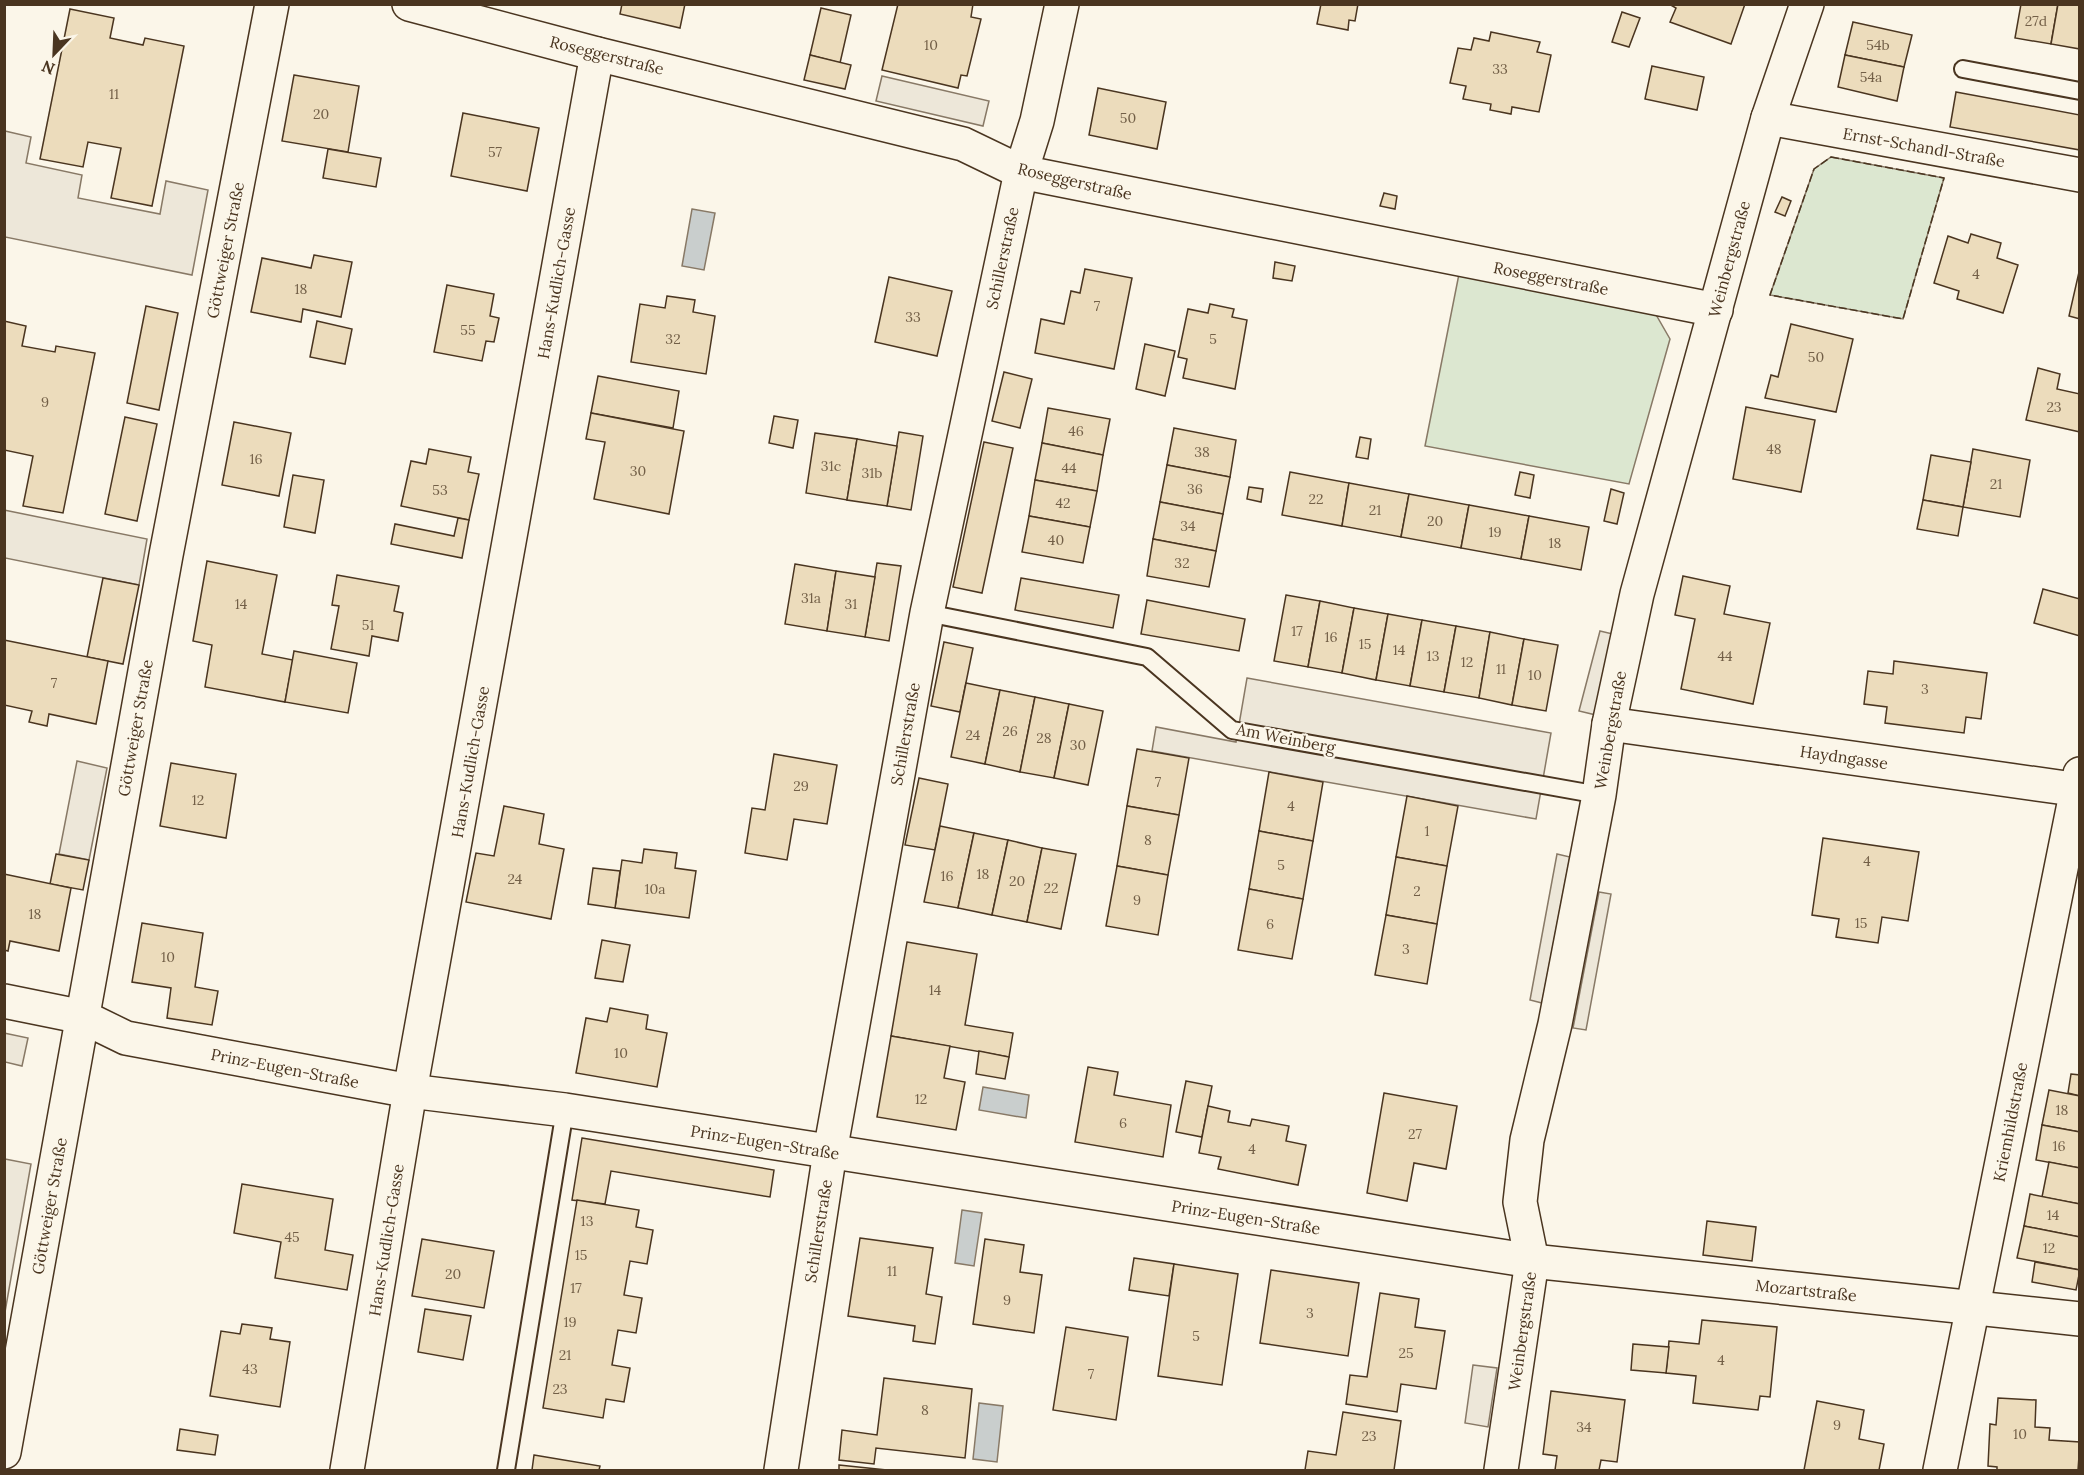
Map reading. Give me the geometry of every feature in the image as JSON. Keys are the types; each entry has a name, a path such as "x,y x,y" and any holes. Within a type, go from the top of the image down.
{"street":[{"name":"Göttweiger Straße","path":"4,1452 166,555 272,4"},
{"name":"Roseggerstraße","path":"409,4 597,54 963,144 1021,172 1716,310"},
{"name":"Schillerstraße","path":"781,1470 830,1152 927,613 1021,172 1036,121 1062,4"},
{"name":"Weinbergstraße","path":"1501,1470 1532,1261 1520,1203 1527,1140 1555,1024 1599,795 1609,724 1637,594 1768,118 1807,4"},
{"name":"Hans-Kudlich-Gasse","path":"347,1470 410,1091 597,54"},
{"name":"Ernst-Schandl-Straße","path":"1768,118 2079,175"},
{"name":"Haydngasse","path":"1609,724 2078,785"},
{"name":"Kriemhildstraße","path":"1940,1470 2078,785"},
{"name":"Prinz-Eugen-Straße","path":"4,1001 83,1017 126,1038 410,1091 565,1110 1532,1261"},
{"name":"Mozartstraße","path":"1532,1261 2079,1319"}],"lane":[{"path":"1963,69 2079,91"},
{"name":"Am Weinberg","path":"927,613 1147,657 1232,730 1599,795"},
{"path":"506,1470 565,1110"}],"green space":[{"path":"1831,157 1944,178 1903,319 1770,295 1814,169"},
{"path":"1459,274 1655,313 1670,339 1629,484 1425,446"}],"shaded area":[{"path":"882,76 989,101 983,126 876,101"},
{"path":"5,131 31,137 26,163 82,175 78,198 160,214 166,181 208,190 192,275 5,237"},
{"path":"692,209 715,213 704,270 682,266"},
{"path":"4,510 147,539 139,585 5,558"},
{"path":"1600,631 1617,635 1596,715 1579,711"},
{"path":"1247,678 1551,733 1536,819 1152,751 1156,727 1236,742"},
{"path":"77,761 107,768 89,860 59,854"},
{"path":"1557,854 1570,857 1542,1003 1530,1000"},
{"path":"1599,892 1611,894 1586,1030 1573,1028"},
{"path":"4,1033 28,1038 22,1066 5,1062"},
{"path":"983,1087 1029,1095 1026,1118 979,1110"},
{"path":"4,1159 31,1164 5,1312"},
{"path":"962,1210 982,1213 974,1266 955,1263"},
{"path":"1473,1365 1497,1368 1488,1427 1465,1423"},
{"path":"979,1403 1003,1406 997,1462 973,1459"}],"building":[{"path":"622,4 685,4 680,28 620,14"},
{"path":"898,4 973,4 971,17 981,19 967,76 961,75 958,88 882,70"},
{"path":"1321,4 1358,4 1355,21 1349,20 1348,30 1317,24"},
{"path":"1669,4 1745,4 1731,44 1670,22 1676,8"},
{"path":"2021,4 2058,4 2051,44 2015,38"},
{"path":"2058,4 2080,4 2080,49 2051,44"},
{"path":"821,8 851,15 840,63 810,55"},
{"path":"70,9 114,18 110,38 143,45 145,38 184,46 152,206 111,198 121,148 88,142 83,167 40,159"},
{"path":"1622,12 1640,18 1629,47 1612,42"},
{"path":"1853,22 1912,35 1904,67 1845,55"},
{"path":"1491,32 1540,42 1537,52 1551,55 1539,112 1512,107 1511,114 1490,110 1491,104 1463,99 1466,86 1450,83 1458,48 1471,50 1474,38 1489,41"},
{"path":"810,55 851,65 845,89 804,80"},
{"path":"1845,55 1904,67 1897,101 1838,87"},
{"path":"1652,66 1704,77 1697,110 1645,99"},
{"path":"294,75 359,86 348,152 282,141"},
{"path":"1098,88 1166,102 1157,149 1089,135"},
{"path":"1956,92 2080,115 2080,150 1950,127"},
{"path":"463,113 539,128 527,191 451,176"},
{"path":"328,149 381,158 376,187 323,178"},
{"path":"1384,193 1397,196 1395,209 1380,206"},
{"path":"1782,197 1791,201 1785,216 1775,212"},
{"path":"1971,234 2001,243 1997,258 2018,265 2003,313 1957,299 1959,291 1934,283 1948,236 1968,243"},
{"path":"314,255 352,262 341,317 303,309 301,322 251,312 262,258 311,268"},
{"path":"1275,262 1295,266 1292,281 1273,278"},
{"path":"1085,269 1132,278 1114,369 1035,353 1041,319 1064,324 1071,291 1080,293"},
{"path":"2080,272 2080,319 2069,316"},
{"path":"889,277 952,291 937,356 875,342"},
{"path":"447,285 494,294 490,316 499,318 494,342 486,341 482,361 434,352"},
{"path":"667,296 695,300 693,312 715,316 706,374 631,362 640,304 665,308"},
{"path":"1210,304 1234,309 1232,317 1247,320 1235,389 1183,378 1187,359 1178,357 1188,309 1208,313"},
{"path":"146,306 178,313 159,410 127,403"},
{"path":"4,321 26,326 22,346 55,352 56,346 95,353 63,513 23,506 33,456 4,450"},
{"path":"317,321 352,329 345,364 310,357"},
{"path":"1791,324 1853,339 1836,412 1765,398 1771,375 1778,377"},
{"path":"1145,344 1175,351 1165,396 1136,389"},
{"path":"2038,368 2060,374 2057,389 2080,394 2080,432 2026,420"},
{"path":"1004,372 1032,379 1020,428 992,421"},
{"path":"598,376 679,391 673,428 591,413"},
{"path":"1746,407 1815,420 1801,492 1733,479"},
{"path":"1048,408 1110,419 1103,455 1042,443"},
{"path":"591,413 684,431 669,514 594,499 605,442 586,439"},
{"path":"774,416 798,420 793,448 769,443"},
{"path":"125,417 157,424 137,521 105,514"},
{"path":"234,422 291,433 279,496 222,485"},
{"path":"1174,428 1236,440 1230,477 1167,465"},
{"path":"899,432 923,436 911,510 887,506"},
{"path":"815,433 857,439 847,500 806,493"},
{"path":"1360,437 1371,439 1368,459 1356,457"},
{"path":"857,439 897,446 887,506 847,500"},
{"path":"984,442 1013,448 982,593 953,587"},
{"path":"1042,443 1103,455 1097,491 1035,480"},
{"path":"429,449 471,457 468,472 479,474 469,520 401,506 411,461 426,464"},
{"path":"1973,449 2030,460 2020,517 1963,507"},
{"path":"1931,455 1971,462 1963,507 1923,500"},
{"path":"1167,465 1230,477 1223,514 1160,502"},
{"path":"1290,472 1349,483 1342,526 1282,515"},
{"path":"1520,472 1534,475 1530,498 1515,495"},
{"path":"293,475 324,480 315,533 284,527"},
{"path":"1035,480 1097,491 1090,527 1029,516"},
{"path":"1349,483 1409,494 1401,537 1342,526"},
{"path":"1249,487 1263,489 1261,502 1247,499"},
{"path":"1611,489 1624,493 1617,524 1604,521"},
{"path":"1409,494 1469,505 1461,548 1401,537"},
{"path":"1923,500 1963,507 1958,536 1917,529"},
{"path":"1160,502 1223,514 1216,551 1153,539"},
{"path":"1469,505 1529,516 1521,559 1461,548"},
{"path":"1029,516 1090,527 1083,563 1022,552"},
{"path":"1529,516 1589,527 1581,570 1521,559"},
{"path":"458,518 469,520 462,558 391,544 395,524 454,536"},
{"path":"1153,539 1216,551 1209,587 1147,576"},
{"path":"207,561 277,575 262,654 293,660 285,702 205,687 212,645 193,641"},
{"path":"877,563 901,566 889,641 865,637"},
{"path":"795,564 836,571 827,631 785,624"},
{"path":"836,571 875,577 865,637 827,631"},
{"path":"337,575 399,586 394,611 403,613 398,641 372,636 369,656 331,649 339,606 332,605"},
{"path":"1683,576 1730,586 1724,614 1770,623 1753,704 1681,689 1695,619 1675,615"},
{"path":"103,578 139,585 123,664 87,657"},
{"path":"1021,578 1119,595 1113,628 1015,610"},
{"path":"2043,589 2080,599 2080,636 2034,623"},
{"path":"1286,595 1320,601 1308,667 1274,661"},
{"path":"1147,600 1245,619 1239,651 1141,634"},
{"path":"1320,601 1354,608 1342,673 1308,667"},
{"path":"1354,608 1388,614 1376,680 1342,673"},
{"path":"1388,614 1422,620 1410,686 1376,680"},
{"path":"1422,620 1456,626 1444,692 1410,686"},
{"path":"1456,626 1490,632 1479,698 1444,692"},
{"path":"1490,632 1524,639 1512,705 1479,698"},
{"path":"1524,639 1558,645 1546,711 1512,705"},
{"path":"4,640 108,661 96,724 49,714 47,726 29,722 32,711 4,705"},
{"path":"944,642 973,648 960,712 931,706"},
{"path":"294,651 357,663 348,713 285,702"},
{"path":"1894,661 1987,673 1981,719 1966,717 1964,733 1885,723 1887,707 1864,704 1868,671 1893,674"},
{"path":"966,683 1000,690 985,764 951,757"},
{"path":"1000,690 1035,697 1020,772 985,764"},
{"path":"1035,697 1069,704 1054,778 1020,772"},
{"path":"1069,704 1103,711 1088,785 1054,778"},
{"path":"1137,749 1189,758 1179,815 1127,806"},
{"path":"774,754 837,765 827,824 794,819 787,860 745,853 752,808 765,810"},
{"path":"171,763 236,774 226,838 160,826"},
{"path":"1269,772 1323,782 1313,841 1259,831"},
{"path":"919,778 948,784 935,850 905,845"},
{"path":"1407,796 1458,806 1447,866 1396,857"},
{"path":"504,806 544,814 539,844 564,849 551,919 466,902 476,853 494,856"},
{"path":"1127,806 1179,815 1168,875 1117,866"},
{"path":"940,826 974,833 958,908 924,902"},
{"path":"1259,831 1313,841 1303,899 1249,889"},
{"path":"974,833 1008,840 992,915 958,908"},
{"path":"1823,838 1919,852 1908,921 1882,917 1878,943 1836,937 1839,919 1812,915"},
{"path":"1008,840 1042,848 1027,922 992,915"},
{"path":"1042,848 1076,854 1061,929 1027,922"},
{"path":"644,849 677,853 675,868 696,871 689,918 615,908 622,860 642,863"},
{"path":"56,854 89,860 83,890 50,884"},
{"path":"1396,857 1447,866 1437,924 1386,915"},
{"path":"1117,866 1168,875 1158,935 1106,926"},
{"path":"593,868 620,871 615,908 588,904"},
{"path":"4,874 71,888 59,951 10,941 8,951 4,950"},
{"path":"1249,889 1303,899 1292,959 1238,950"},
{"path":"1386,915 1437,924 1427,984 1375,975"},
{"path":"142,923 203,933 195,987 218,991 212,1025 167,1018 171,988 132,982"},
{"path":"602,940 630,945 623,982 595,978"},
{"path":"907,942 977,954 965,1025 1013,1033 1009,1057 891,1036"},
{"path":"610,1008 648,1015 646,1029 667,1033 657,1087 576,1073 586,1018 607,1022"},
{"path":"891,1036 950,1046 944,1078 965,1082 956,1130 877,1117"},
{"path":"979,1051 1009,1057 1005,1079 976,1074"},
{"path":"1088,1067 1118,1072 1114,1095 1171,1105 1163,1157 1075,1142"},
{"path":"2071,1074 2080,1075 2080,1096 2068,1093"},
{"path":"1186,1081 1212,1086 1202,1137 1176,1132"},
{"path":"2049,1090 2080,1096 2080,1132 2042,1125"},
{"path":"1384,1093 1457,1106 1446,1169 1414,1163 1407,1201 1367,1193"},
{"path":"1208,1106 1230,1111 1228,1122 1250,1126 1252,1119 1289,1126 1286,1141 1306,1145 1298,1185 1218,1169 1221,1157 1199,1153"},
{"path":"2042,1125 2080,1132 2080,1168 2036,1160"},
{"path":"582,1138 774,1170 770,1197 611,1171 605,1204 572,1200"},
{"path":"2049,1162 2080,1168 2080,1204 2042,1197"},
{"path":"242,1184 333,1199 325,1250 353,1255 347,1290 275,1278 281,1242 234,1233"},
{"path":"2030,1194 2080,1204 2080,1237 2024,1226"},
{"path":"577,1200 639,1210 636,1227 653,1230 647,1264 630,1261 624,1295 642,1298 636,1333 618,1330 612,1365 630,1368 624,1402 606,1399 603,1418 543,1408"},
{"path":"1707,1221 1756,1227 1752,1261 1703,1255"},
{"path":"2024,1226 2080,1237 2080,1270 2017,1258"},
{"path":"860,1238 933,1248 926,1294 942,1297 935,1344 913,1341 915,1326 848,1316"},
{"path":"422,1239 494,1251 484,1308 412,1296"},
{"path":"985,1239 1024,1245 1020,1272 1042,1275 1034,1333 973,1324"},
{"path":"1134,1258 1174,1264 1169,1296 1129,1290"},
{"path":"2035,1262 2080,1270 2076,1290 2032,1282"},
{"path":"1174,1264 1238,1274 1222,1385 1158,1376"},
{"path":"1271,1270 1359,1283 1348,1356 1260,1343"},
{"path":"1380,1293 1419,1299 1415,1327 1445,1331 1436,1389 1401,1384 1397,1412 1346,1404 1350,1375 1367,1377"},
{"path":"425,1309 471,1316 463,1360 418,1352"},
{"path":"1702,1320 1777,1327 1770,1397 1760,1396 1758,1410 1693,1403 1696,1376 1666,1373 1669,1341 1699,1344"},
{"path":"242,1324 272,1328 270,1339 290,1342 280,1407 210,1396 221,1331 240,1334"},
{"path":"1066,1327 1128,1337 1116,1420 1053,1410"},
{"path":"1633,1344 1669,1347 1666,1373 1631,1370"},
{"path":"884,1378 972,1389 965,1458 876,1448 874,1464 839,1460 842,1430 877,1435"},
{"path":"1551,1391 1625,1400 1617,1462 1601,1460 1599,1470 1555,1470 1557,1456 1543,1454"},
{"path":"1998,1398 2036,1400 2035,1427 2050,1428 2049,1440 2080,1442 2078,1470 1997,1470 1997,1467 1988,1466 1990,1424 1996,1425"},
{"path":"1817,1401 1864,1410 1859,1439 1884,1444 1879,1470 1804,1470"},
{"path":"1343,1412 1401,1421 1394,1470 1305,1470 1308,1451 1336,1455"},
{"path":"180,1429 218,1435 215,1455 177,1450"},
{"path":"534,1455 600,1466 599,1470 532,1470"},
{"path":"839,1465 887,1470 839,1470"}],"fence":[{"path":"1831,157 1944,178 1903,319 1770,295 1814,169 1831,157"}]}
